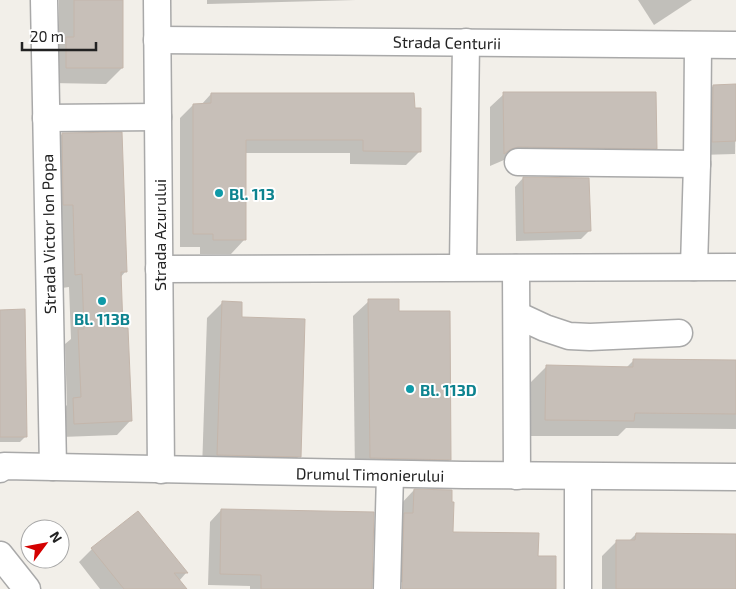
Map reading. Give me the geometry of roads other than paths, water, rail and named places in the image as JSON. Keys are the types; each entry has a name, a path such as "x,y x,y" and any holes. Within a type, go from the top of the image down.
{"street":[{"name":"Strada Victor Ion Popa","path":"44,0 53,467"},
{"name":"Strada Azurului","path":"157,0 161,470"},
{"name":"Strada Centurii","path":"157,40 736,46"},
{"path":"463,268 466,42"},
{"path":"694,267 698,46"},
{"path":"46,118 158,117"},
{"path":"518,162 697,164"},
{"path":"159,269 736,267"},
{"path":"516,268 518,476"},
{"path":"517,314 545,328 570,336 590,337 679,333"},
{"name":"Drumul Timonierului","path":"2,468 53,467 578,477 736,477"},
{"path":"387,589 390,474"},
{"path":"578,477 578,589"},
{"path":"0,555 27,589"}],"place":[{"name":"Bl. 113","path":"219,193"},
{"name":"Bl. 113B","path":"102,301"},
{"name":"Bl. 113D","path":"410,389"}]}
